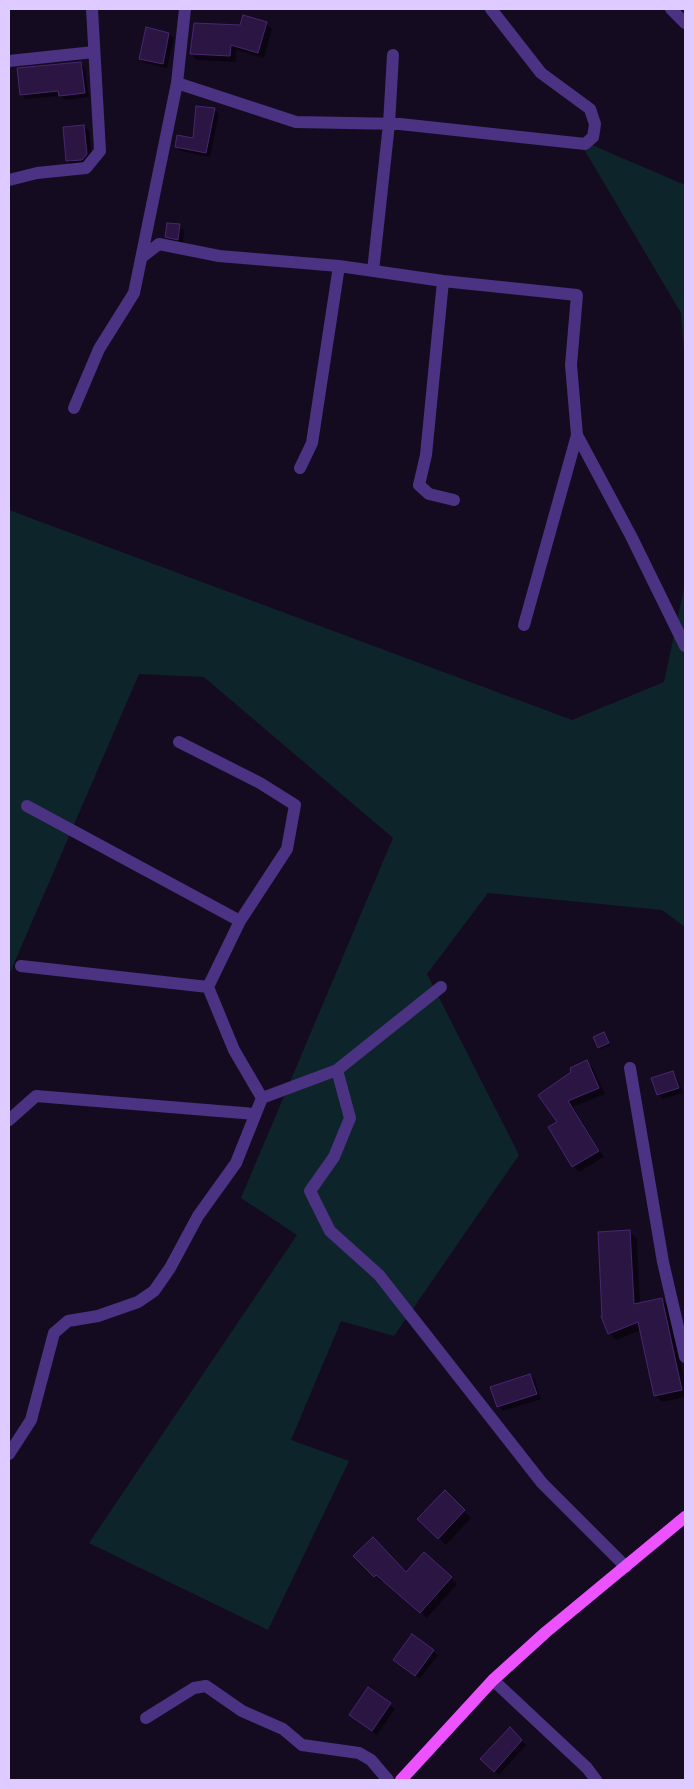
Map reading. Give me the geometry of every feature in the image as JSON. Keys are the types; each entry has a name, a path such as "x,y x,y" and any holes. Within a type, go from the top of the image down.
{"main road":[{"path":"402,1780 493,1680 546,1632 685,1517"}],"street":[{"path":"9,180 37,173 86,168 100,151 92,9"},
{"path":"74,408 99,349 134,293 177,82 185,9"},
{"path":"177,82 296,122 389,124 585,144 593,137 595,124 590,109 541,73 491,9"},
{"path":"671,9 685,23"},
{"path":"9,61 94,52"},
{"path":"373,271 389,124 393,55"},
{"path":"142,257 159,244 218,256 339,266 443,281 577,295 572,365 577,435 524,625"},
{"path":"300,468 312,443 339,266"},
{"path":"443,281 426,455 419,485 429,494 454,500"},
{"path":"577,435 631,536 685,646"},
{"path":"179,742 260,783 295,805 287,849 240,921 208,987 234,1050 262,1098"},
{"path":"27,806 240,921"},
{"path":"21,966 208,987"},
{"path":"9,1454 32,1420 54,1333 68,1321 98,1316 138,1302 154,1291 170,1268 198,1216 236,1163 262,1098 337,1070 441,987"},
{"path":"630,1068 663,1262 685,1357"},
{"path":"337,1070 350,1118 334,1157 310,1191 330,1231 379,1275 542,1483 626,1567"},
{"path":"9,1120 36,1096 255,1114"},
{"path":"493,1680 587,1768 596,1780"},
{"path":"146,1718 194,1688 206,1686 242,1711 283,1729 302,1744 360,1753 372,1760 388,1780"}],"shaded area":[{"path":"578,139 685,185 685,362 681,313"},
{"path":"9,510 572,720 664,682 685,584 685,927 662,910 488,893 427,974 519,1155 394,1336 341,1321 291,1440 349,1461 268,1630 89,1543 297,1235 241,1198 393,838 204,677 139,674 9,975"}],"building":[{"path":"243,15 267,22 258,53 231,45 230,56 190,54 194,23 240,25"},
{"path":"146,27 169,33 163,64 139,59"},
{"path":"81,62 85,93 59,96 58,91 20,95 17,68"},
{"path":"196,106 215,108 206,153 175,147 177,135 193,138"},
{"path":"84,125 87,154 82,160 66,161 63,127"},
{"path":"167,223 180,224 178,240 165,237"},
{"path":"604,1032 609,1043 598,1048 593,1037"},
{"path":"587,1060 599,1088 568,1101 599,1151 572,1167 548,1127 557,1122 538,1095 571,1072 570,1068"},
{"path":"673,1071 679,1088 657,1095 651,1078"},
{"path":"630,1230 634,1304 662,1298 682,1390 654,1396 638,1322 608,1334 601,1316 598,1232"},
{"path":"530,1374 537,1394 497,1407 490,1387"},
{"path":"445,1490 465,1510 438,1539 417,1519"},
{"path":"373,1537 406,1572 424,1552 452,1577 420,1613 376,1575 374,1577 353,1556"},
{"path":"412,1634 434,1650 415,1676 393,1660"},
{"path":"368,1687 391,1703 372,1731 349,1715"},
{"path":"510,1727 522,1740 494,1772 480,1759"}]}
